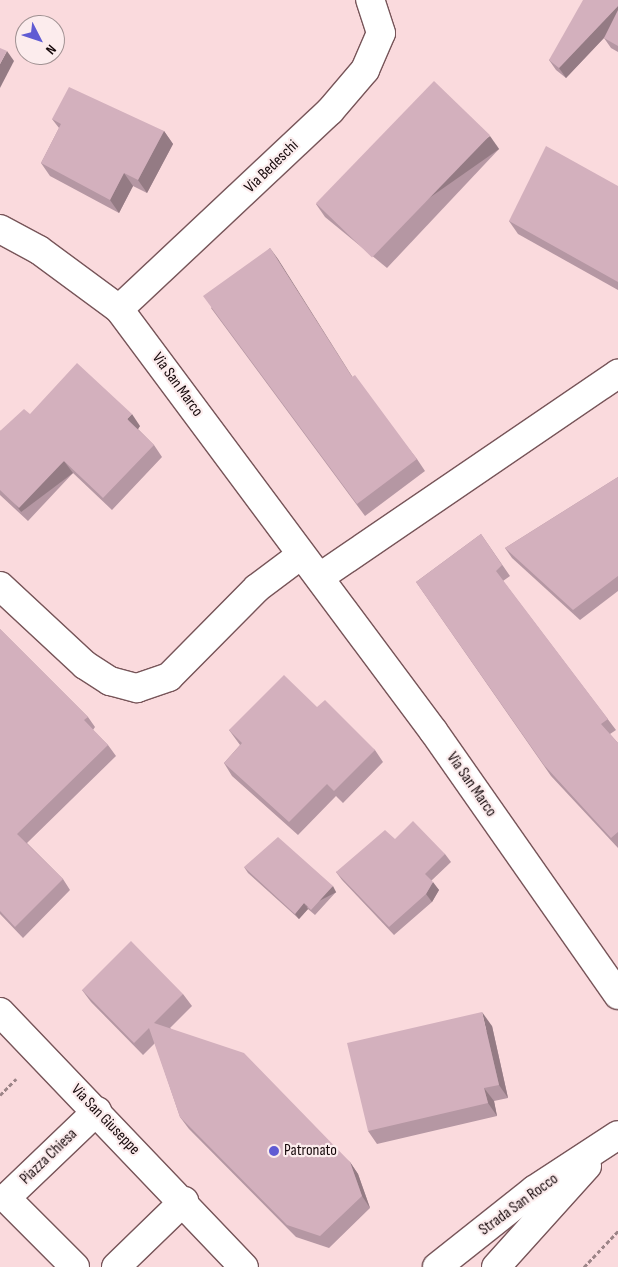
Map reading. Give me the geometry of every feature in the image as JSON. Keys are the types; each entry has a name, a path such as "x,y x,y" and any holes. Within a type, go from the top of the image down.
{"street":[{"name":"Via Bedeschi","path":"119,309 309,131 366,70 381,33 370,0"},
{"name":"Via San Marco","path":"0,229 39,250 119,309 301,555 320,577 618,995"},
{"path":"320,577 618,374"},
{"path":"0,586 85,665 110,681 137,688 168,677 257,588 301,555"},
{"name":"Via San Giuseppe","path":"0,1012 210,1228 244,1267"},
{"name":"Piazza Chiesa","path":"75,1267 6,1198 97,1111"},
{"name":"Strada San Rocco","path":"437,1267 534,1190 611,1141"},
{"name":"Strada San Rocco","path":"496,1267 611,1141"},
{"path":"116,1267 184,1201"},
{"name":"Via San Giuseppe","path":"210,1228 226,1267"}],"path":[{"path":"584,1267 618,1231"}],"building":[{"path":"583,0 618,0 618,6 559,68 549,60"},
{"path":"618,10 618,46 604,38"},
{"path":"0,48 7,51 0,64"},
{"path":"434,81 490,135 372,257 316,203"},
{"path":"69,87 164,131 138,180 124,173 110,200 41,163 61,124 52,119"},
{"path":"546,146 618,186 618,282 509,221"},
{"path":"270,248 352,377 355,375 417,459 357,504 203,296"},
{"path":"77,363 132,414 127,419 154,445 103,498 64,461 19,508 0,490 0,431 24,409 30,414"},
{"path":"618,477 618,576 573,610 505,548"},
{"path":"481,534 502,565 496,571 608,719 601,724 618,743 618,832 611,838 544,765 416,582"},
{"path":"0,629 88,717 84,720 108,745 17,834 63,879 15,927 0,911"},
{"path":"284,675 317,707 325,700 375,750 334,791 327,784 289,822 224,763 242,743 229,730"},
{"path":"413,821 445,854 425,874 433,882 426,894 389,927 336,872 385,830 395,839"},
{"path":"278,837 333,886 311,910 304,903 295,914 244,867"},
{"name":"Patronato","path":"131,941 183,994 154,1023 244,1053 350,1162 362,1196 320,1236 287,1225 180,1117 149,1028 134,1043 82,990"},
{"path":"482,1012 499,1085 484,1088 488,1103 368,1131 347,1043"}],"place":[{"name":"Patronato","path":"274,1151"}]}
